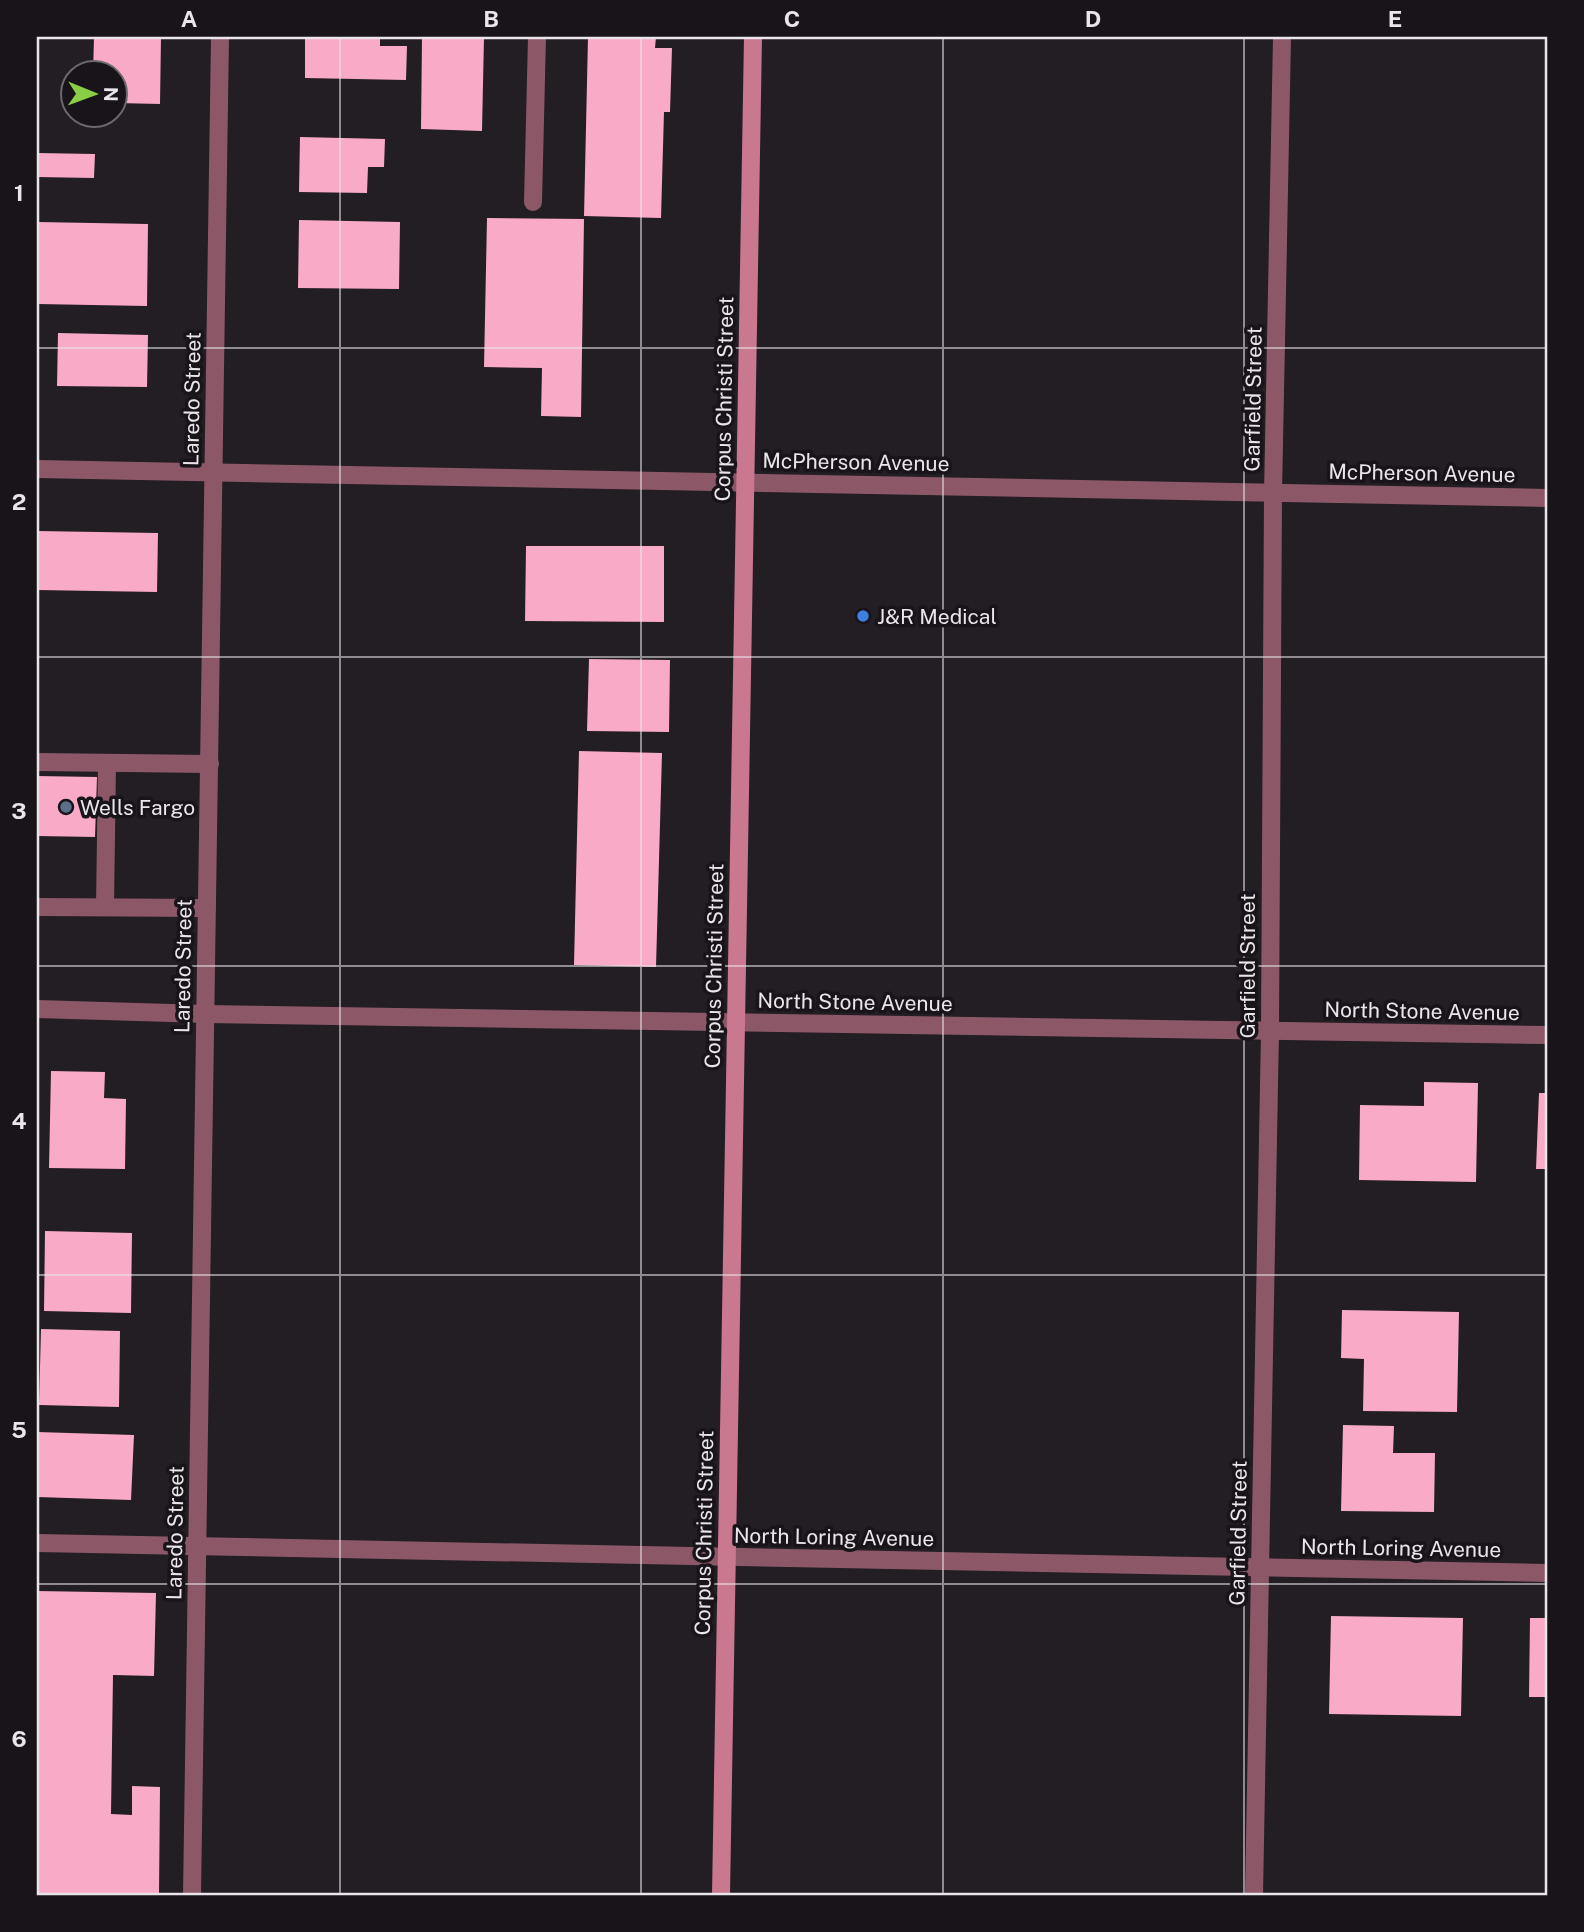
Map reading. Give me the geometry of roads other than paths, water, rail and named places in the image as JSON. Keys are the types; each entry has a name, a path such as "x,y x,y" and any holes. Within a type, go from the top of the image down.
{"main road":[{"name":"Corpus Christi Street","path":"721,1895 753,37"}],"street":[{"name":"Laredo Street","path":"192,1895 220,37"},
{"path":"533,202 537,37"},
{"name":"Garfield Street","path":"1254,1895 1270,1031 1273,494 1282,37"},
{"name":"McPherson Avenue","path":"37,469 1547,498"},
{"path":"37,762 209,764"},
{"path":"105,907 107,763"},
{"path":"37,907 207,908"},
{"name":"North Stone Avenue","path":"37,1009 205,1014 1547,1035"},
{"name":"North Loring Avenue","path":"37,1544 1547,1573"}],"place":[{"name":"J&R Medical","path":"863,616"},
{"name":"Wells Fargo","path":"66,807"}]}
